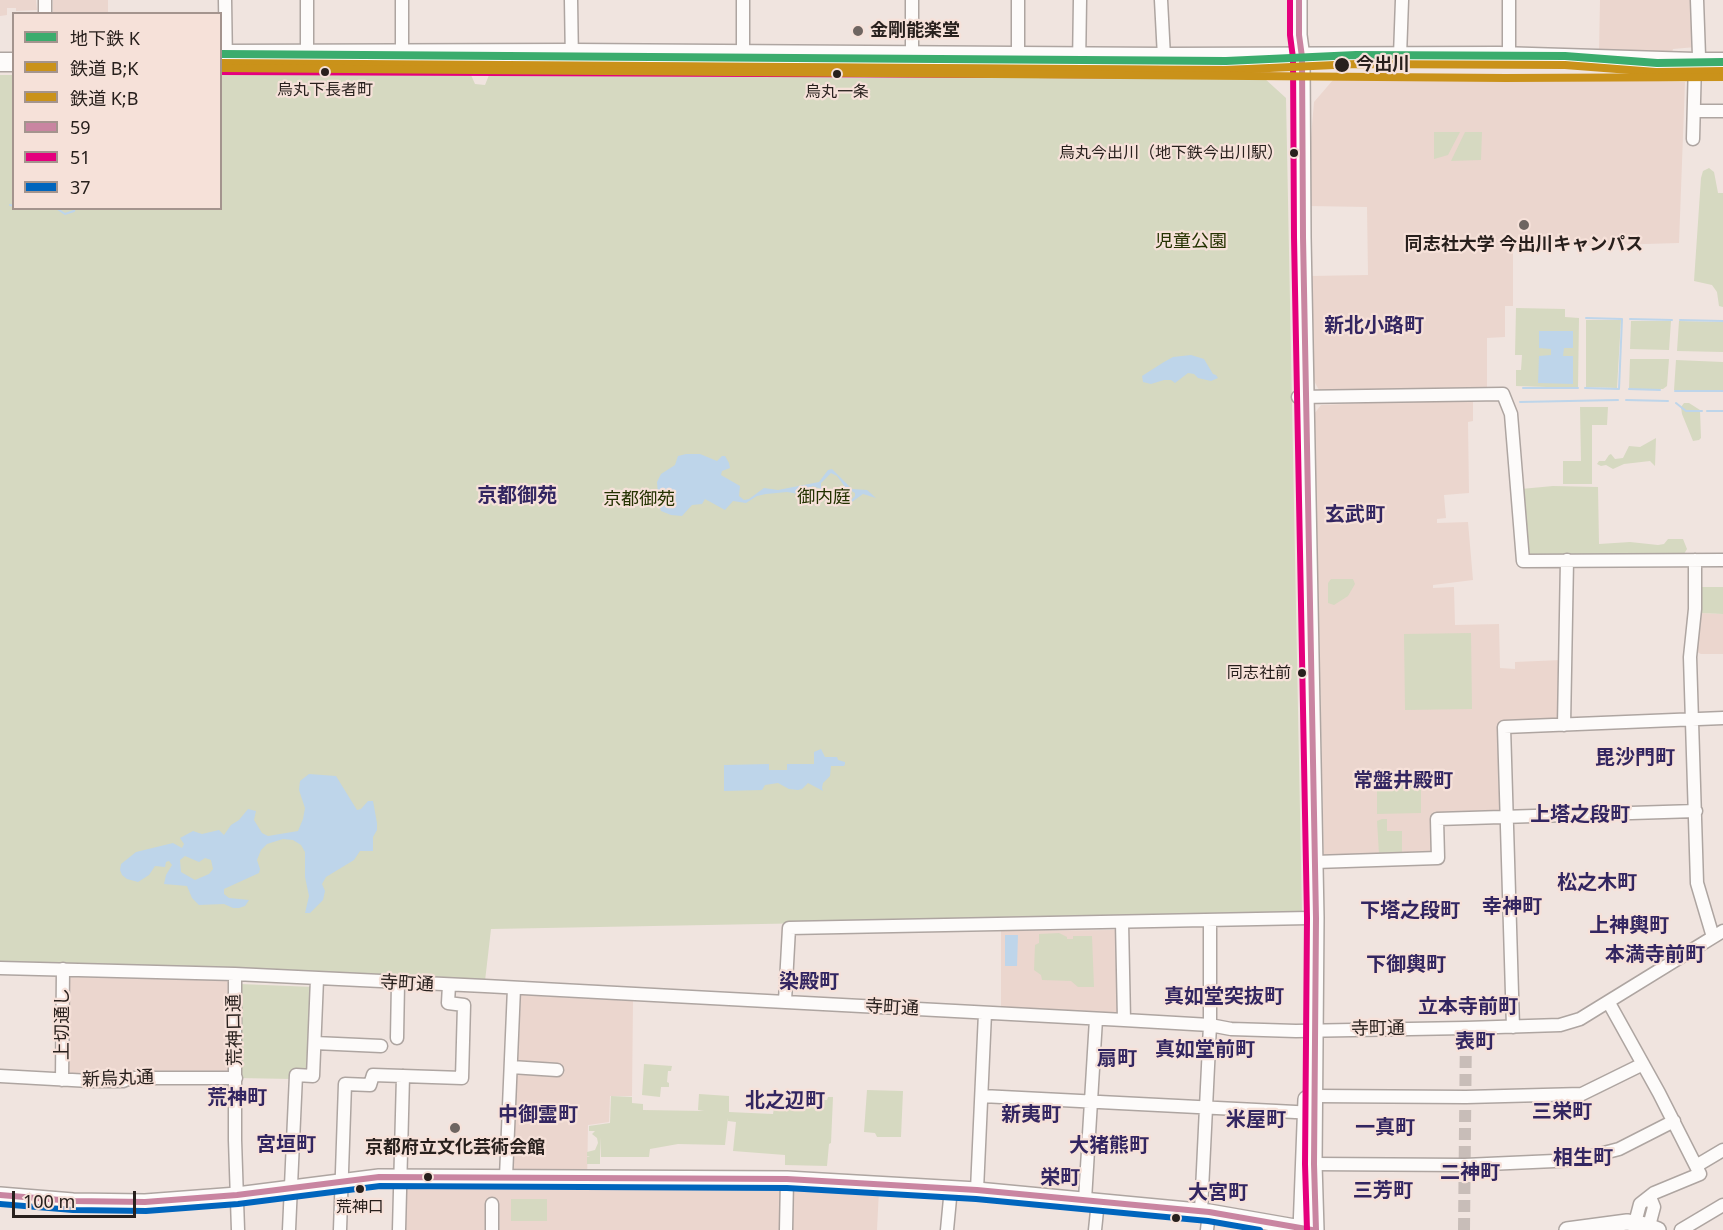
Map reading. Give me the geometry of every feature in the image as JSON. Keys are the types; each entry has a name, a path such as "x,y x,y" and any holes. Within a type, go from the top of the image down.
{"highway":[{"path":"223,59 307,52 402,58"},
{"path":"743,59 1018,57 1079,62 1164,57 1299,62 1400,56 1509,57 1723,70"},
{"path":"223,59 572,58 1299,62 1695,67 1723,62"}],"main road":[{"path":"1299,0 1309,918 1316,1096 1311,1112 1314,1164 1308,1230"},
{"path":"1302,397 1315,862 1308,1230"},
{"path":"0,1195 73,1202 145,1202 237,1195 400,1176 787,1179 951,1188 1205,1211 1308,1230"},
{"path":"1567,1230 1621,1222 1647,1226"}],"street":[{"path":"223,59 225,0"},
{"path":"307,0 307,52"},
{"path":"402,0 402,58"},
{"path":"571,0 572,58"},
{"path":"743,0 743,59"},
{"path":"912,0 912,57"},
{"path":"1018,0 1018,57"},
{"path":"1079,62 1080,0"},
{"path":"1161,0 1164,57"},
{"path":"1400,56 1402,0"},
{"path":"1509,0 1509,57"},
{"path":"1693,139 1695,67 1699,56 1698,0"},
{"path":"1694,111 1723,111"},
{"path":"1302,397 1503,394 1511,414 1522,561 1723,560"},
{"path":"1564,725 1567,560"},
{"path":"1695,560 1695,609 1690,657 1698,883 1718,934"},
{"path":"1513,1027 1504,728 1723,718"},
{"path":"1315,862 1438,858 1437,819 1696,811"},
{"path":"785,1001 789,928 1309,918"},
{"path":"1207,1230 1205,1211 1210,1025 1210,920"},
{"path":"1122,922 1124,1020"},
{"name":"寺町通","path":"0,968 235,974 785,1001 1210,1025 1231,1029 1513,1027 1570,1023 1609,1003 1718,934"},
{"name":"上切通し","path":"62,1080 63,969"},
{"name":"荒神口通","path":"235,974 238,1230"},
{"path":"289,1230 296,1075 313,1076 317,979"},
{"path":"397,1038 398,983"},
{"path":"340,1230 345,1084 370,1085 372,1075 462,1078 464,1005 448,1003 449,985"},
{"path":"506,1177 514,988"},
{"path":"1609,1003 1674,1121 1700,1174 1654,1193 1650,1197 1654,1207 1647,1226"},
{"path":"977,1190 985,1014"},
{"path":"1095,1230 1091,1201 1091,1102 1096,1019"},
{"path":"315,1043 381,1046"},
{"path":"1316,1096 1466,1097 1582,1094 1643,1064"},
{"path":"511,1067 557,1070"},
{"name":"新烏丸通","path":"0,1076 123,1081 130,1078 236,1078"},
{"path":"399,1230 403,1076"},
{"path":"982,1096 1311,1112"},
{"path":"1314,1164 1465,1165 1577,1160 1619,1149 1674,1121"},
{"path":"1696,1166 1723,1150"},
{"path":"786,1230 787,1179"},
{"path":"947,1230 951,1188"},
{"path":"492,1204 492,1230"},
{"path":"1681,1230 1723,1205"}],"shaded area":[{"path":"0,0 36,0 37,10 16,11 16,8 7,8 7,15 0,16"},
{"path":"53,0 108,0 108,12 53,12"},
{"path":"1600,0 1695,0 1696,47 1673,49 1672,53 1599,51"},
{"name":"同志社大学 今出川キャンパス","path":"1497,75 1685,82 1679,243 1513,248 1513,306 1505,306 1505,337 1487,338 1487,388 1319,390 1313,379 1310,276 1368,275 1367,207 1309,206 1308,173 1314,102 1333,80"},
{"path":"1473,401 1473,421 1468,422 1469,493 1444,495 1446,518 1437,519 1437,523 1468,522 1473,580 1433,585 1433,588 1454,587 1455,625 1499,624 1500,668 1515,669 1515,662 1561,660 1561,721 1500,722 1502,810 1499,814 1434,816 1435,856 1324,859 1314,414 1321,405"},
{"path":"1701,613 1723,614 1723,654 1697,652"},
{"path":"1116,930 1119,1014 1001,1008 1001,931"},
{"path":"68,975 231,979 230,1075 66,1078"},
{"path":"521,995 633,1001 632,1096 610,1096 609,1122 588,1125 587,1185 879,1190 877,1230 401,1230 402,1183 508,1185 514,1140"}],"green space":[{"name":"京都御苑","path":"498,72 1264,78 1286,98 1302,914 491,929 485,981 0,964 0,75 12,75 12,210 222,210 222,74 471,75 475,84 485,85 489,75 498,75"},
{"path":"1434,132 1460,132 1448,155 1434,159"},
{"path":"1465,132 1482,132 1481,160 1451,161"},
{"path":"1709,168 1714,172 1718,193 1723,193 1723,307 1719,306 1717,292 1712,285 1694,281 1701,178 1703,171"},
{"path":"1516,308 1565,309 1565,317 1579,318 1578,388 1516,386 1516,370 1521,370 1522,355 1515,355"},
{"path":"1586,320 1621,320 1617,388 1586,387"},
{"path":"1631,321 1671,321 1669,350 1630,349"},
{"path":"1679,321 1723,322 1723,352 1677,351"},
{"path":"1630,359 1669,359 1667,386 1663,389 1629,389"},
{"path":"1676,360 1723,362 1723,390 1674,390"},
{"path":"1684,403 1689,403 1700,410 1701,438 1699,440 1693,441 1682,414 1681,407"},
{"path":"1580,407 1608,407 1607,425 1592,425 1592,484 1563,484 1563,461 1581,461"},
{"path":"1656,438 1655,466 1650,461 1624,464 1613,469 1597,464 1599,461 1605,461 1611,454 1615,459 1623,458 1629,446 1640,447"},
{"path":"1553,486 1598,487 1599,544 1630,542 1658,545 1664,544 1668,539 1683,539 1687,549 1684,554 1677,555 1528,555 1521,489"},
{"path":"1331,579 1353,579 1355,584 1348,596 1334,605 1328,603 1328,583"},
{"path":"1701,587 1723,587 1723,614 1701,613"},
{"path":"1471,633 1472,709 1405,710 1404,634"},
{"path":"1421,778 1421,813 1377,814 1377,779"},
{"path":"1387,819 1387,831 1402,831 1402,855 1379,854 1377,821"},
{"path":"1059,933 1067,939 1073,939 1073,936 1092,936 1094,987 1078,987 1071,981 1042,980 1041,975 1034,970 1035,945 1039,943 1039,934"},
{"path":"240,984 314,987 311,1072 292,1079 238,1078"},
{"path":"644,1064 672,1066 671,1071 668,1071 669,1087 661,1087 660,1097 642,1095"},
{"path":"867,1090 903,1091 901,1137 877,1137 875,1133 864,1132"},
{"path":"699,1094 729,1096 729,1112 773,1114 774,1108 786,1108 786,1104 820,1105 820,1100 833,1097 831,1143 827,1166 785,1165 785,1155 733,1151 736,1122 728,1121 728,1118 725,1145 678,1144 650,1149 649,1157 601,1157 600,1137 600,1164 587,1164 587,1157 590,1157 587,1156 587,1152 595,1150 598,1143 597,1138 592,1134 595,1131 589,1131 589,1126 610,1123 611,1096 632,1097 632,1103 643,1104 643,1110 704,1111 698,1110"},
{"path":"511,1199 547,1199 547,1221 511,1221"}],"water":[{"path":"1539,331 1573,331 1573,348 1564,348 1563,356 1573,356 1573,384 1538,383 1539,356 1551,355 1551,349 1539,348"},
{"path":"1191,355 1204,359 1218,378 1211,381 1188,373 1175,383 1171,380 1151,384 1143,382 1142,376 1164,362 1173,357"},
{"path":"700,454 717,461 725,456 730,468 722,471 721,475 740,486 739,496 744,500 764,488 778,490 819,482 828,470 832,469 852,489 867,490 876,498 863,494 849,504 842,504 828,499 821,489 813,486 799,494 787,492 766,494 757,496 746,503 733,501 725,510 705,499 702,504 692,505 682,516 671,515 661,511 657,482 661,474 675,465 678,456","holes":["831,473 837,476 845,487 855,493 850,501 843,502 834,499 821,488 821,483"]},
{"path":"821,749 825,757 837,757 838,760 845,762 844,766 831,766 830,776 823,783 823,791 808,783 798,790 789,789 778,783 765,785 762,790 724,791 724,765 769,764 769,770 787,770 787,764 814,764 814,752"},
{"path":"309,774 336,776 357,810 368,801 373,801 377,823 377,830 373,837 373,851 360,851 354,860 326,877 322,884 325,891 323,900 310,913 305,913 309,896 305,877 305,852 301,845 293,840 283,839 267,844 261,850 257,860 259,873 224,889 224,894 229,898 249,900 245,906 239,908 224,904 199,905 192,898 187,886 164,884 172,865 169,861 166,862 165,867 155,866 149,875 138,882 122,875 121,864 136,852 173,843 182,848 184,844 180,838 193,831 202,834 219,830 224,835 248,809 256,811 254,820 262,833 268,836 298,831 305,808 299,790 300,781","holes":["185,856 199,862 205,858 211,860 213,869 209,874 195,880 181,872 180,860"]},
{"path":"1005,935 1018,935 1017,966 1005,966"}],"waterway":[{"path":"59,210 65,214 74,210"},
{"path":"1585,388 1619,389 1622,319 1586,318"},
{"path":"1630,319 1672,320"},
{"path":"1680,320 1723,321"},
{"path":"1523,388 1578,388"},
{"path":"1629,389 1660,390"},
{"path":"1675,391 1723,391"},
{"path":"1520,402 1618,400"},
{"path":"1626,400 1668,401"},
{"path":"1676,403 1686,411 1702,411"},
{"path":"1707,411 1723,411"}],"tunnel":[{"path":"1464,1230 1466,1028"}],"metro line":[{"name":"K","path":"222,54 1226,61 1356,55 1565,56 1657,63 1723,62"}],"rail line":[{"name":"B;K","path":"222,63 1226,70 1356,64 1565,65 1656,72 1723,71"},
{"name":"K;B","path":"222,68 1506,78 1723,77"}],"transit line":[{"name":"51","path":"1290,0 1290,35 1293,58 1294,237 1307,918 1305,1164 1307,1230"},
{"name":"59","path":"1299,0 1299,35 1302,57 1303,237 1316,918 1314,1164 1316,1230"},
{"name":"51","path":"222,72 1302,76"},
{"name":"59","path":"0,1195 73,1201 145,1202 237,1195 379,1177 787,1179 977,1190 1209,1212 1312,1230"},
{"name":"37","path":"0,1204 73,1210 146,1211 238,1204 380,1186 787,1188 976,1199 1208,1221 1260,1230"}],"place":[{"name":"金剛能楽堂","path":"858,31"},
{"name":"今出川","path":"1342,65"},
{"name":"烏丸下長者町","path":"325,72"},
{"name":"烏丸一条","path":"837,74"},
{"name":"烏丸今出川（地下鉄今出川駅）","path":"1294,153"},
{"name":"同志社大学 今出川キャンパス","path":"1524,225"},
{"name":"同志社前","path":"1302,673"},
{"name":"京都府立文化芸術会館","path":"455,1128"},
{"name":"荒神口","path":"360,1189"}],"district":[{"name":"新北小路町","path":"1374,326"},
{"name":"京都御苑","path":"517,496"},
{"name":"玄武町","path":"1355,515"},
{"name":"毘沙門町","path":"1635,758"},
{"name":"常盤井殿町","path":"1403,781"},
{"name":"上塔之段町","path":"1580,815"},
{"name":"松之木町","path":"1597,883"},
{"name":"幸神町","path":"1512,907"},
{"name":"下塔之段町","path":"1410,911"},
{"name":"上神輿町","path":"1629,926"},
{"name":"本満寺前町","path":"1655,955"},
{"name":"下御輿町","path":"1406,965"},
{"name":"染殿町","path":"809,982"},
{"name":"真如堂突抜町","path":"1224,997"},
{"name":"立本寺前町","path":"1468,1007"},
{"name":"表町","path":"1475,1042"},
{"name":"真如堂前町","path":"1205,1050"},
{"name":"扇町","path":"1117,1059"},
{"name":"荒神町","path":"237,1098"},
{"name":"北之辺町","path":"785,1101"},
{"name":"三栄町","path":"1562,1112"},
{"name":"中御霊町","path":"538,1115"},
{"name":"新夷町","path":"1031,1115"},
{"name":"米屋町","path":"1256,1120"},
{"name":"一真町","path":"1385,1128"},
{"name":"宮垣町","path":"286,1145"},
{"name":"大猪熊町","path":"1109,1146"},
{"name":"相生町","path":"1583,1158"},
{"name":"二神町","path":"1470,1173"},
{"name":"栄町","path":"1060,1178"},
{"name":"三芳町","path":"1383,1191"},
{"name":"大宮町","path":"1218,1193"}],"park label":[{"name":"児童公園","path":"1191,242"},
{"name":"御内庭","path":"824,498"}]}
